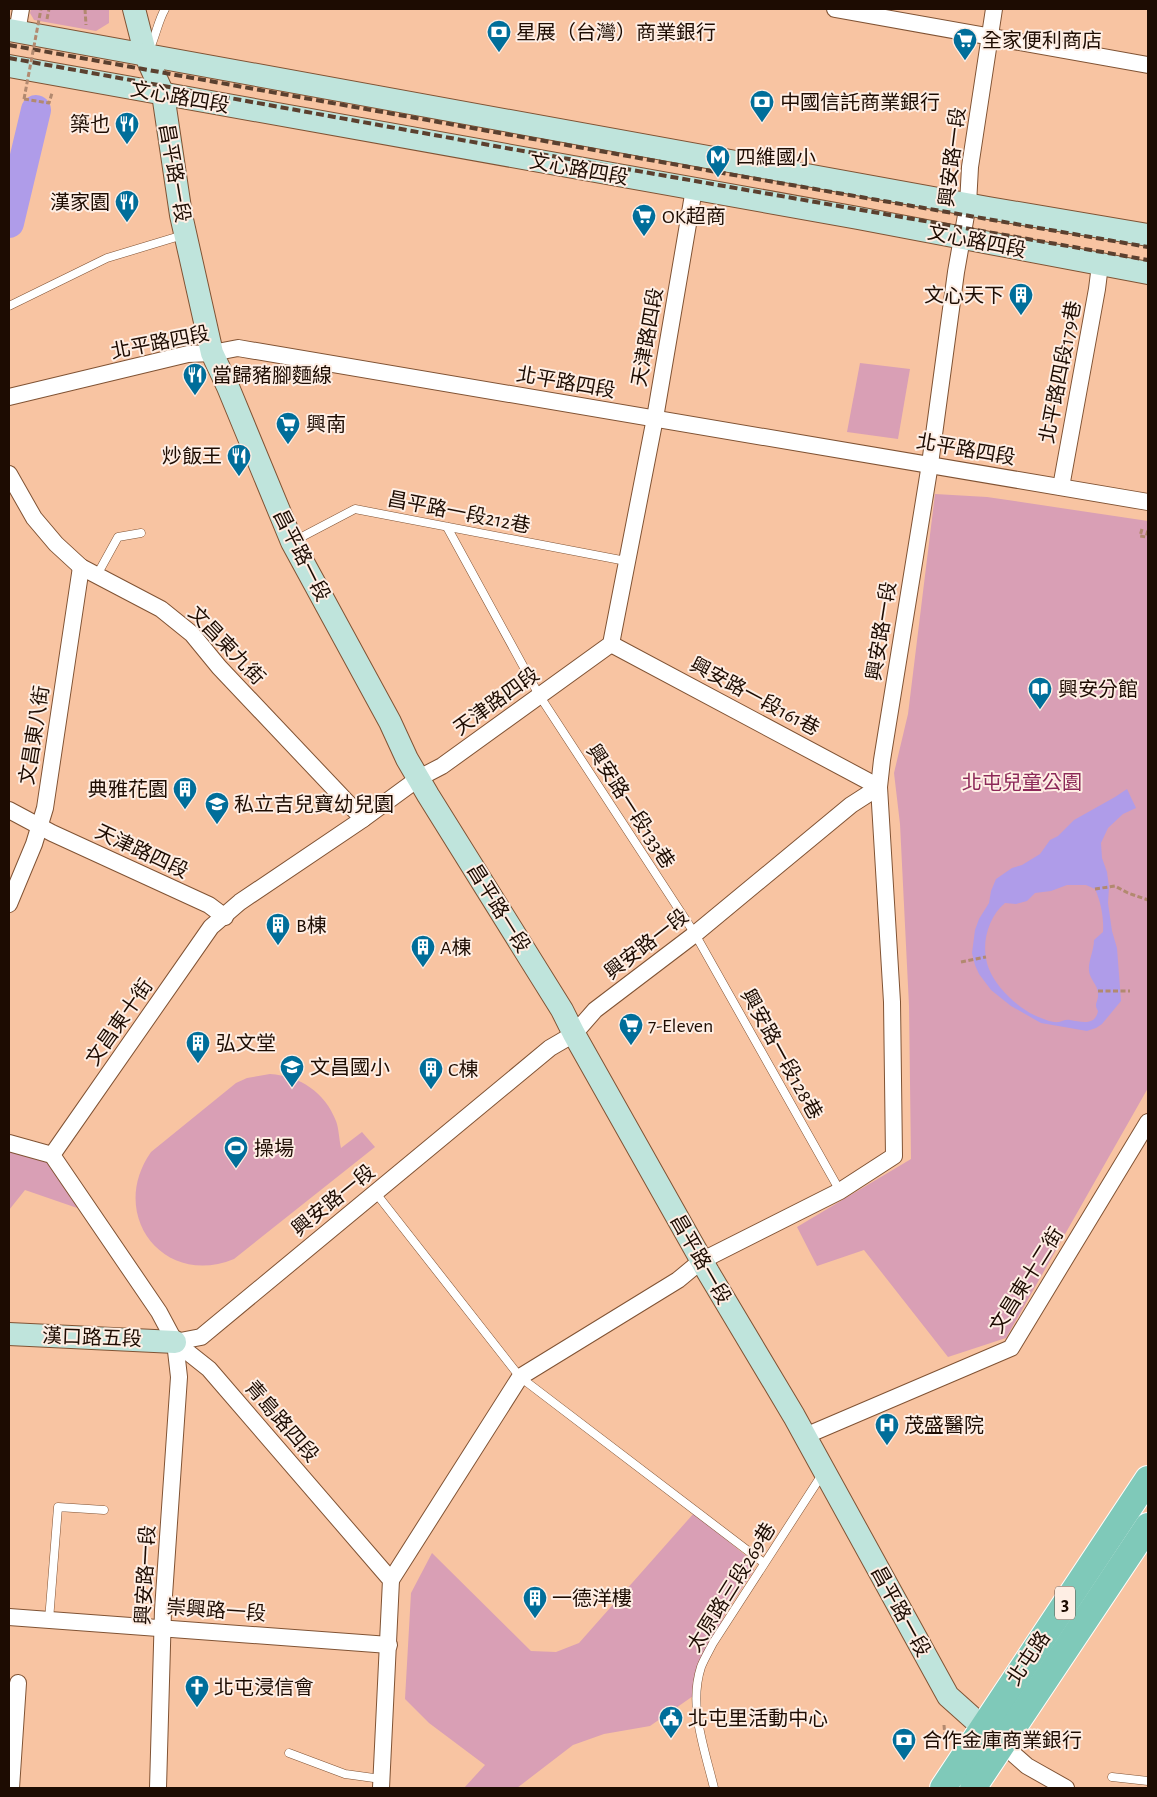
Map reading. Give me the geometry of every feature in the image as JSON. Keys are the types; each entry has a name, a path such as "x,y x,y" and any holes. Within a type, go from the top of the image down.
{"main road":[{"name":"昌平路一段","path":"134,9 146,56 163,94 179,205 212,353 292,542 386,714 407,759 562,1010 702,1261 825,1471 948,1696 993,1736"},
{"name":"文心路四段","path":"13,31 1148,235"},
{"name":"文心路四段","path":"9,66 1148,272"},
{"name":"漢口路五段","path":"9,1334 175,1342"},
{"name":"北屯路","path":"973,1788 993,1736 1148,1479"},
{"name":"北屯路","path":"943,1788 993,1736 1148,1526"}],"street":[{"path":"13,31 21,9"},
{"path":"835,9 1148,65"},
{"name":"興安路一段","path":"158,1788 163,1610 179,1378 175,1342 201,1337 550,1048 574,1034 595,1010 695,934 851,805 879,787 930,464 968,204 970,167 994,9"},
{"name":"天津路四段","path":"9,810 52,833 208,904 225,917 240,902 363,819 419,778 442,766 611,644 655,418 694,189"},
{"name":"北平路四段179巷","path":"1061,487 1097,290 1100,264"},
{"name":"北平路四段","path":"9,397 188,354 212,353 238,348 1148,502"},
{"name":"文昌東九街","path":"9,474 34,518 56,544 81,567 161,609 192,634 219,667 363,819"},
{"name":"文昌東八街","path":"9,904 34,844 45,808 81,567"},
{"name":"興安路一段161巷","path":"611,644 879,787"},
{"path":"381,1784 391,1580 520,1377 678,1280 702,1261 840,1191 894,1156 892,1002 879,787"},
{"name":"文昌東十街","path":"52,1155 211,927 225,917"},
{"name":"文昌東十二街","path":"805,1436 1011,1348 1148,1122"},
{"path":"9,1144 52,1155"},
{"name":"青島路四段","path":"52,1155 160,1312 175,1342 209,1369 391,1580"},
{"name":"崇興路一段","path":"9,1618 389,1645"},
{"path":"10,1788 18,1683"},
{"path":"993,1736 1027,1766 1066,1788"}],"lane":[{"path":"146,56 155,37 159,19 165,9"},
{"path":"9,306 107,258 185,234"},
{"name":"昌平路一段212巷","path":"292,542 355,509 626,561"},
{"name":"興安路一段133巷","path":"447,527 539,695 695,934"},
{"path":"96,575 118,537 141,533"},
{"name":"興安路一段128巷","path":"695,934 840,1191"},
{"path":"375,1192 520,1377 764,1563"},
{"name":"太原路三段269巷","path":"714,1788 698,1714 696,1695 701,1667 712,1643 825,1471"},
{"path":"49,1620 58,1507 104,1510"},
{"path":"289,1753 345,1774 381,1784"},
{"path":"1112,1777 1148,1781"}],"path":[{"path":"41,9 24,99 50,103"},
{"path":"85,9 86,30"},
{"path":"1142,529 1140,536 1146,537 1148,530"},
{"path":"1095,889 1116,886 1128,893 1148,900"},
{"path":"961,962 986,957"},
{"path":"1098,991 1130,991"},
{"path":"944,1725 944,1737"},
{"path":"1034,1726 1034,1755"}],"green space":[{"path":"31,9 109,9 109,23 96,31 34,20 30,13"},
{"path":"860,363 910,369 898,439 847,432"},
{"name":"北屯兒童公園","path":"935,494 987,497 1148,521 1148,1088 1006,1338 948,1357 864,1250 817,1266 797,1227 911,1159 909,1006 900,824 894,773 908,714"},
{"path":"270,1074 281,1075 301,1082 318,1094 336,1121 341,1148 362,1132 375,1147 234,1259 209,1265 185,1263 165,1254 150,1240 139,1221 136,1199 139,1176 151,1152 236,1083 247,1078"},
{"path":"11,1150 45,1159 83,1210 25,1190 9,1210 9,1152"},
{"path":"694,1513 750,1559 754,1570 726,1612 706,1654 696,1694 650,1726 604,1734 573,1745 517,1788 464,1788 485,1765 429,1723 405,1699 411,1593 432,1553 531,1651 556,1652 579,1643"}],"shaded area":[{"path":"1127,789 1136,808 1123,814 1108,828 1101,843 1102,858 1107,872 1109,887 1108,903 1112,931 1117,948 1121,1001 1102,1024 1087,1031 1041,1023 1011,1006 991,990 979,974 972,953 975,930 979,919 989,903 996,879 1012,868 1022,865 1040,854 1050,840 1058,836 1074,820","holes":["1067,885 1086,885 1095,889 1102,916 1103,932 1094,940 1089,967 1090,974 1098,990 1096,1006 1098,1011 1094,1019 1087,1022 1069,1020 1049,1021 1020,1007 996,983 986,960 985,942 987,933 994,917 1005,903 1016,904 1027,901 1035,893 1051,891"]}],"waterway":[{"path":"9,223 36,110"}],"railway":[{"path":"9,45 1148,247"},
{"path":"9,58 506,148 1148,260"}],"place":[{"name":"星展（台灣）商業銀行","path":"499,53"},
{"name":"全家便利商店","path":"965,61"},
{"name":"中國信託商業銀行","path":"762,123"},
{"name":"築也","path":"127,145"},
{"name":"四維國小","path":"718,178"},
{"name":"漢家園","path":"127,223"},
{"name":"OK超商","path":"644,237"},
{"name":"文心天下","path":"1021,316"},
{"name":"當歸豬腳麵線","path":"195,396"},
{"name":"興南","path":"288,445"},
{"name":"炒飯王","path":"239,477"},
{"name":"興安分館","path":"1040,710"},
{"name":"典雅花園","path":"185,810"},
{"name":"私立吉兒寶幼兒園","path":"217,825"},
{"name":"B棟","path":"278,946"},
{"name":"A棟","path":"423,968"},
{"name":"7-Eleven","path":"631,1046"},
{"name":"弘文堂","path":"198,1064"},
{"name":"文昌國小","path":"292,1088"},
{"name":"C棟","path":"431,1090"},
{"name":"操場","path":"236,1169"},
{"name":"茂盛醫院","path":"887,1446"},
{"name":"一德洋樓","path":"535,1619"},
{"name":"北屯浸信會","path":"197,1708"},
{"name":"北屯里活動中心","path":"671,1739"},
{"name":"合作金庫商業銀行","path":"904,1761"}]}
